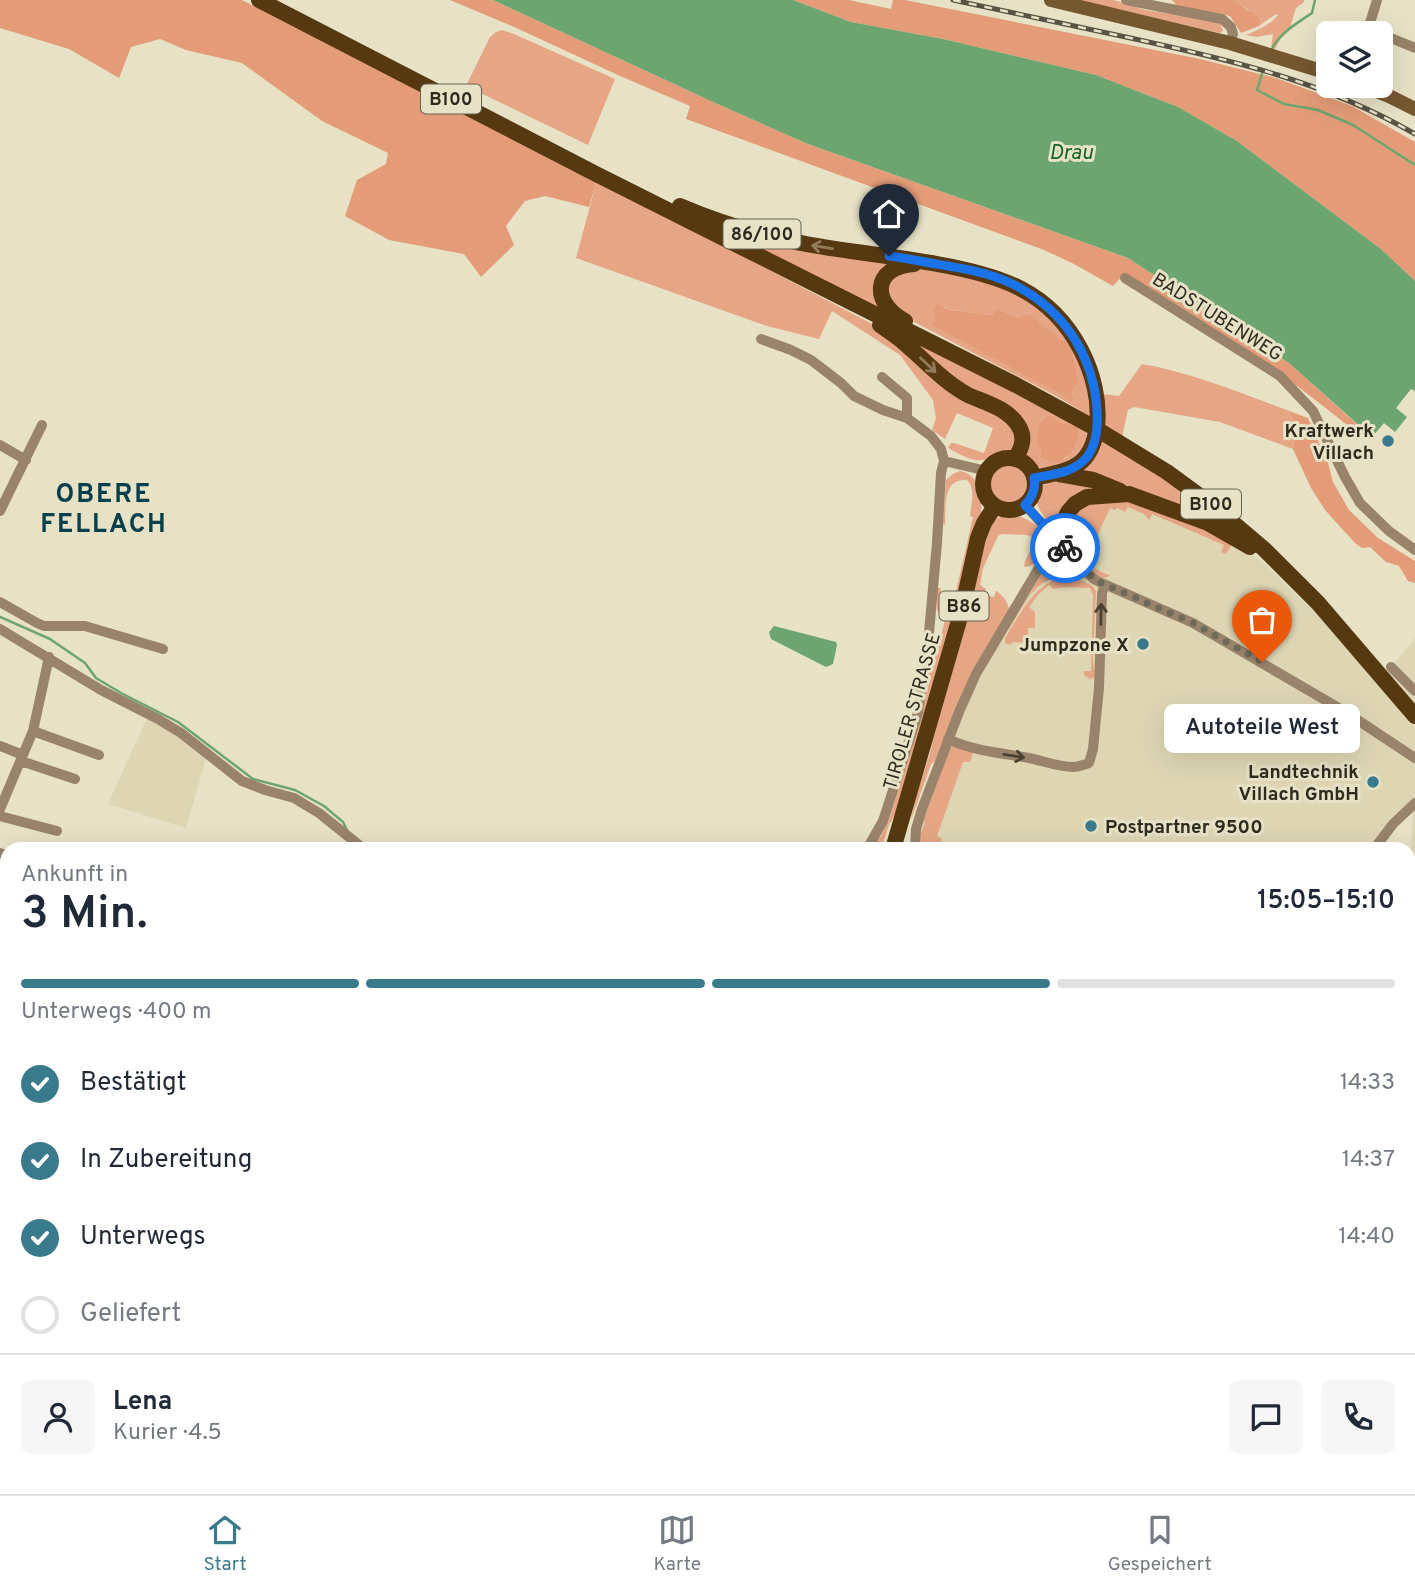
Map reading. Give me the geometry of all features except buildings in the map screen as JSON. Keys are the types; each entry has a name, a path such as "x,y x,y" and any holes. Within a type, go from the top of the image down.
{"main road":[{"name":"B100","path":"258,0 939,346 1064,411 1167,472 1212,505 1264,549 1318,603 1415,716"},
{"path":"1051,0 1230,43 1316,69"},
{"path":"1393,98 1415,109"},
{"name":"86/100","path":"596,174 609,173 691,210 730,225 774,237 981,272 1025,290 1045,304 1076,340 1086,359 1096,399 1096,432 1087,456 1068,471 1034,478"},
{"name":"86/100","path":"938,264 901,265 892,269 884,277 881,296 896,317 920,329 939,346"},
{"path":"835,295 851,310 878,323 902,341 954,387 1005,411 1014,419 1021,428 1023,438 1022,448 1015,459"},
{"path":"1015,459 1026,465 1034,478 1034,489 1032,497 1025,505 1005,510 988,500 983,481 991,466 1000,460 1015,459"},
{"name":"86/100","path":"1059,474 1093,480 1129,494"},
{"path":"1056,538 1068,512 1075,504 1087,497 1129,494 1208,523 1236,538 1273,567 1292,577"},
{"name":"TIROLER STRASSE","path":"894,842 962,610 978,538 995,506"}],"street":[{"path":"1126,0 1222,19 1231,27 1233,34 1230,43"},
{"path":"1375,21 1377,0"},
{"path":"1393,39 1415,48"},
{"name":"BADSTUBENWEG","path":"1125,278 1280,376 1313,411 1360,503 1415,551"},
{"path":"761,339 811,360 854,396 907,418 931,436 941,449 944,461 929,633 918,713 883,821 871,842"},
{"path":"882,376 907,398 907,418"},
{"path":"0,511 4,494 26,460 43,425"},
{"path":"0,445 26,460"},
{"path":"944,461 987,471"},
{"path":"1025,505 1095,580 1193,623 1286,676 1415,758"},
{"path":"915,842 916,829 948,739 976,674 1056,538"},
{"path":"948,739 979,750 1064,766 1077,768 1089,763 1093,749 1099,688 1104,585"},
{"path":"0,602 44,626 85,626 163,649"},
{"path":"0,629 101,690 181,733 242,780 294,798 355,842"},
{"path":"0,810 33,731 49,657"},
{"path":"1391,667 1415,691"},
{"path":"33,731 99,755"},
{"path":"0,746 22,758 75,779"},
{"path":"1379,842 1415,803"},
{"path":"0,816 57,831"}],"shaded area":[{"path":"0,0 242,0 597,180 589,207 545,196 525,201 506,226 514,245 481,277 464,254 389,240 345,216 357,180 386,164 388,153 322,121 242,63 186,50 160,39 131,47 119,78 69,49 0,28"},
{"path":"450,0 493,0 808,144 1128,258 1289,363 1369,435 1365,439 1300,388 1124,274 1113,286 1044,250 686,119 690,106"},
{"path":"793,0 849,0 891,9 893,0 905,0 1200,59 1276,78 1316,93 1316,98 1330,98 1352,106 1415,142 1415,281 1381,249 1237,141 1178,107 1096,75 943,39 851,22"},
{"path":"1077,0 1114,0 1145,10 1213,20 1220,23 1223,31 1220,33"},
{"path":"1172,0 1233,0 1259,18 1259,26 1241,33 1230,16 1180,9"},
{"path":"1230,0 1304,2 1296,8 1289,31 1275,49 1271,49 1273,34 1257,37 1246,35 1268,24 1278,15 1259,26 1259,18"},
{"path":"502,30 615,79 588,145 466,86 490,37"},
{"path":"597,180 876,326 1017,428 1016,449 1004,455 978,460 948,448 954,443 984,453 993,428 957,413 945,439 932,430 936,418 933,400 900,355 832,311 819,339 767,326 576,258"},
{"path":"716,228 895,260 879,308"},
{"path":"908,267 962,274 1021,294 1057,323 1085,373 1091,417 897,313 886,285","holes":["945,307 950,310 993,315 1005,312 1056,334 1074,398 1072,401 936,319"]},
{"path":"937,304 950,310 993,315 997,310 1019,318 1025,315 1035,316 1041,326 1056,334 1060,341 1067,340 1072,350 1078,381 1072,391 1072,402 932,325"},
{"path":"917,341 1091,433 1085,447 1077,456 1054,468 1038,467 1027,461 1021,457 1026,438 962,388 915,343","holes":["1047,415 1064,425 1078,440 1063,460 1039,458 1041,450 1036,443 1039,423"]},
{"path":"1142,364 1198,378 1289,411 1297,429 1293,449 1220,422 1134,407 1128,410 1122,437 1102,424 1102,394 1119,396"},
{"path":"1289,411 1308,418 1328,463 1333,482 1349,510 1378,538 1415,561 1415,583 1408,581 1399,566 1386,562 1370,547 1362,548 1355,543 1325,510 1311,488 1293,449 1297,429"},
{"path":"1047,415 1064,424 1078,427 1078,440 1072,452 1060,462 1039,458 1041,450 1036,443 1039,423"},
{"path":"1100,438 1145,463 1235,530 1073,473"},
{"path":"1009,464 1017,465 1023,470 1028,476 1028,492 1023,498 1017,503 1009,504 1001,503 995,498 990,492 989,484 990,476 995,470 1001,465"},
{"path":"960,471 967,473 976,481 981,513 960,603 899,806 883,842 876,842 889,820 921,718 933,649 940,640 946,616 937,611 937,588 941,588 941,606 948,607 949,601 954,600 973,517 970,516 970,484 967,480 959,481 949,489 945,525 943,524 946,480"},
{"path":"1052,481 1066,481 1115,491 1088,494 1056,532 1041,512 1036,498 1042,486"},
{"path":"1091,499 1124,499 1234,541 1226,554 1221,552 1224,545 1152,514 1149,520 1144,514 1128,507 1125,512 1110,508 1087,559 1095,563 1093,568 1111,574 1102,578 1070,548 1066,537 1067,520"},
{"path":"1122,501 1234,541 1263,562 1382,678 1415,638 1415,805 1380,842 919,842 921,823 967,702 1049,555 1094,505"},
{"path":"1013,514 1042,530 1046,539 1045,548 1041,557 1037,556 1037,561 1024,567 1034,543 1033,538 1027,535 998,536 983,568 980,585 986,589 985,595 994,597 997,591 1010,610 965,687 935,761 931,764 911,820 981,546 993,521 1003,515"},
{"path":"1063,553 1085,578 1069,576 1045,582 1029,597 1007,632 1051,555"},
{"path":"1059,579 1085,582 1096,591 1093,661 1095,677 1090,679 1084,675 1084,671 1091,671 1093,595 1090,588 1053,589 1049,585 1029,607 1035,612 1035,628 1028,628 1028,643 1005,643 1005,638 1034,595 1050,582"},
{"path":"147,718 186,741 206,759 186,828 108,804"},
{"path":"953,746 972,750 973,753 970,762 963,762 937,836 942,839 941,842 920,842 925,822 923,821"},
{"path":"1415,807 1415,842 1411,842"}],"water":[{"name":"Drau","path":"493,0 793,0 851,22 943,39 1096,75 1178,107 1237,141 1381,249 1415,281 1415,391 1411,389 1396,408 1407,417 1395,432 1384,423 1372,437 1289,363 1128,258 808,144"},
{"path":"774,626 836,642 833,664 826,667 771,639 769,632"}],"waterway":[{"path":"1271,51 1283,34 1312,13 1315,0"},
{"path":"1262,74 1257,90 1284,104 1318,110 1353,125 1415,165"},
{"path":"0,617 50,639 85,663 96,678 178,722 253,779 295,790 324,806 343,822 347,830"}],"railway":[{"path":"953,0 1172,47 1279,75 1347,100 1415,134"}],"way so far":[{"path":"1065,548 1095,580 1193,623 1262,662"}],"place":[{"name":"Kraftwerk Villach","path":"1388,441"},
{"name":"Jumpzone X","path":"1143,644"},
{"name":"Autoteile West","path":"1262,662"},
{"name":"Landtechnik Villach GmbH","path":"1373,782"},
{"name":"Postpartner 9500","path":"1091,826"}],"district":[{"name":"OBERE FELLACH","path":"104,508"}],"route":[{"path":"889,256 981,272 1003,280 1025,290 1045,304 1076,340 1086,359 1096,399 1094,443 1087,456 1068,471 1034,478 1032,497 1025,505 1065,548"}]}
